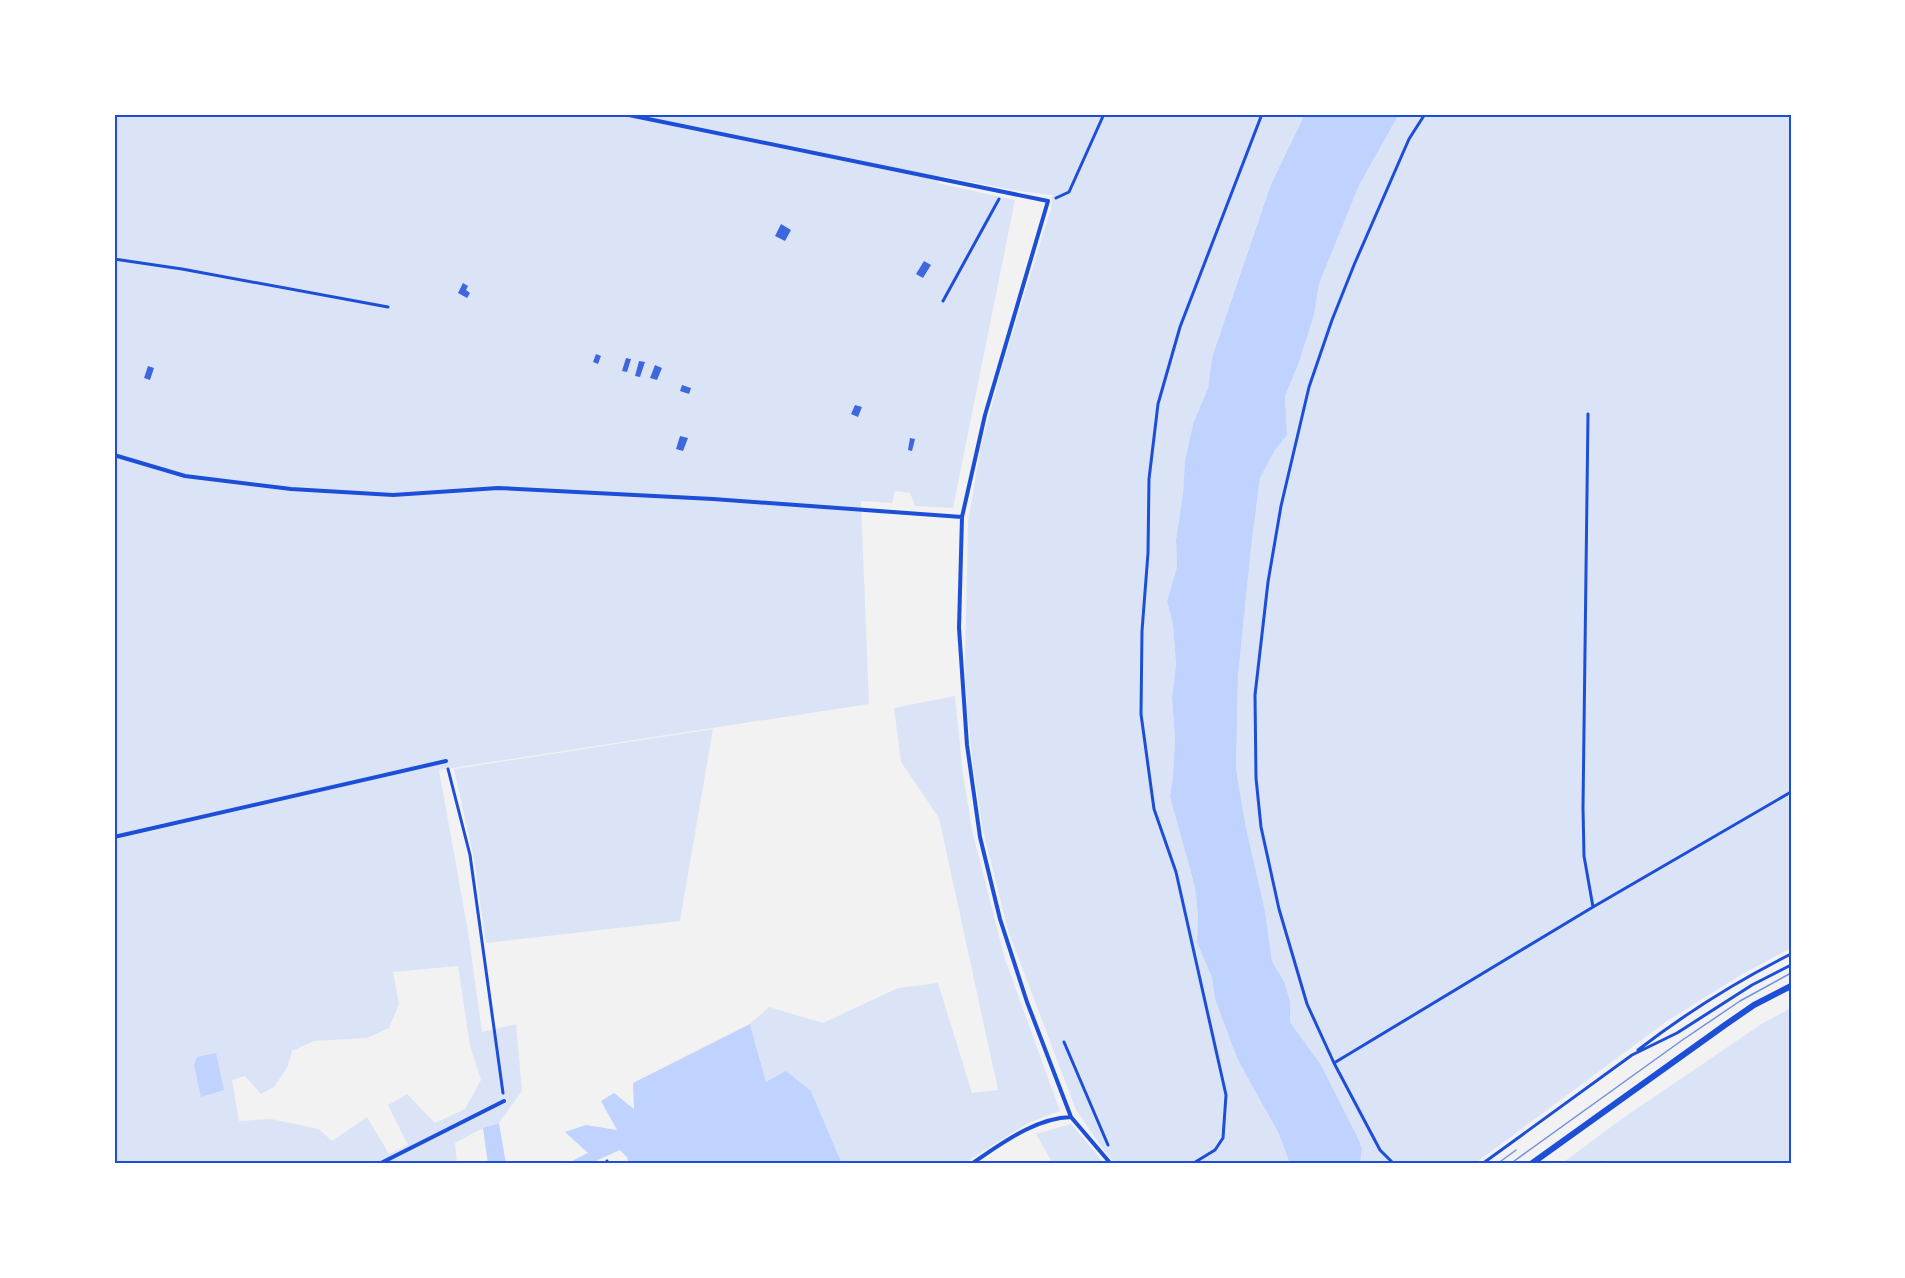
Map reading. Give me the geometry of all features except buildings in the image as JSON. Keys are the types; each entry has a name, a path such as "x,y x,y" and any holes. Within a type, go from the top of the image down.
{"street":[{"path":"1531,1164 1754,1005 1791,986"}],"lane":[{"path":"624,114 1048,201 985,415 963,517 959,628 967,745 980,837 1000,919 1027,1002 1071,1117 1111,1164"},
{"path":"114,455 185,476 291,489 393,495 498,488 712,498 963,517"},
{"path":"114,837 446,761"},
{"path":"379,1164 504,1101"},
{"path":"970,1164 1032,1127 1058,1117 1071,1117"}],"path":[{"path":"1048,201 1069,192 1104,114"},
{"path":"1192,1164 1215,1150 1223,1138 1226,1095 1176,872 1154,809 1141,714 1142,631 1148,553 1149,479 1158,404 1180,327 1262,114"},
{"path":"1394,1164 1380,1150 1334,1063 1307,1004 1279,909 1261,827 1256,778 1255,695 1268,582 1279,517 1310,387 1332,320 1354,265 1409,140 1425,114"},
{"path":"943,301 1002,192"},
{"path":"114,259 182,269 388,307"},
{"path":"1588,414 1583,808 1584,856 1593,907"},
{"path":"446,761 470,855 504,1101"},
{"path":"1334,1063 1593,907 1791,792"},
{"path":"1482,1164 1669,1026 1746,976 1791,954"},
{"path":"1632,1055 1677,1033 1752,985 1791,965"},
{"path":"1064,1042 1112,1154"}],"shaded area":[{"path":"114,114 1305,114 1271,184 1212,356 1208,388 1193,424 1185,460 1183,494 1176,540 1177,567 1167,601 1173,625 1176,664 1172,698 1175,738 1170,797 1195,887 1198,917 1197,942 1212,978 1215,999 1239,1062 1279,1134 1290,1164 1116,1164 1076,1110 1008,930 983,831 972,759 965,662 968,522 981,446 1001,371 1051,208 1052,195 940,176 937,183 1015,200 953,508 915,506 910,493 895,491 892,503 861,501 869,704 439,770 468,931 482,1032 516,1024 522,1091 499,1123 483,1128 455,1143 457,1164 114,1164","holes":["458,966 470,1046 481,1080 465,1109 435,1123 407,1094 388,1105 408,1145 389,1154 367,1117 332,1141 319,1129 271,1119 239,1121 232,1080 245,1076 261,1094 274,1087 288,1066 292,1051 314,1041 367,1038 389,1028 399,1004 393,972"]},
{"path":"1399,114 1791,114 1791,948 1744,973 1667,1021 1474,1164 1360,1164 1362,1149 1358,1138 1321,1065 1290,1022 1290,1002 1285,983 1272,961 1265,911 1245,823 1236,769 1238,676 1260,478 1275,450 1287,435 1285,396 1314,315 1319,284 1359,184"},
{"path":"955,696 963,774 972,830 1005,959 1060,1111 1028,1123 963,1164 842,1164 811,1091 766,1082 750,1024 769,1007 823,1023 898,988 938,983 972,1093 998,1090 939,818 901,762 894,708"},
{"path":"713,729 680,921 486,943 474,859 454,769"},
{"path":"1791,1008 1791,1164 1608,1164 1607,1160 1601,1164 1561,1164 1623,1118 1763,1023"},
{"path":"1071,1124 1105,1164 1053,1164 1036,1134"}],"water":[{"path":"1305,114 1399,114 1359,185 1319,284 1314,315 1285,396 1287,435 1275,450 1260,478 1238,676 1236,769 1245,823 1265,911 1272,961 1285,983 1290,1002 1290,1022 1321,1065 1358,1138 1362,1149 1360,1164 1290,1164 1279,1134 1239,1062 1215,999 1212,978 1197,942 1198,917 1195,887 1170,797 1175,738 1172,698 1176,664 1173,625 1167,601 1177,567 1176,540 1183,494 1185,460 1193,424 1208,388 1212,357 1271,184"},
{"path":"750,1024 766,1082 786,1071 811,1091 842,1164 629,1164 627,1157 620,1150 589,1164 566,1164 588,1153 565,1132 586,1125 617,1130 601,1101 614,1093 634,1109 633,1083"},
{"path":"216,1053 224,1090 201,1097 194,1065 197,1057"},
{"path":"499,1123 506,1164 488,1164 483,1128"}],"tram line":[{"path":"1510,1164 1681,1041 1740,1001 1791,973"},
{"path":"1497,1164 1516,1150"}]}
